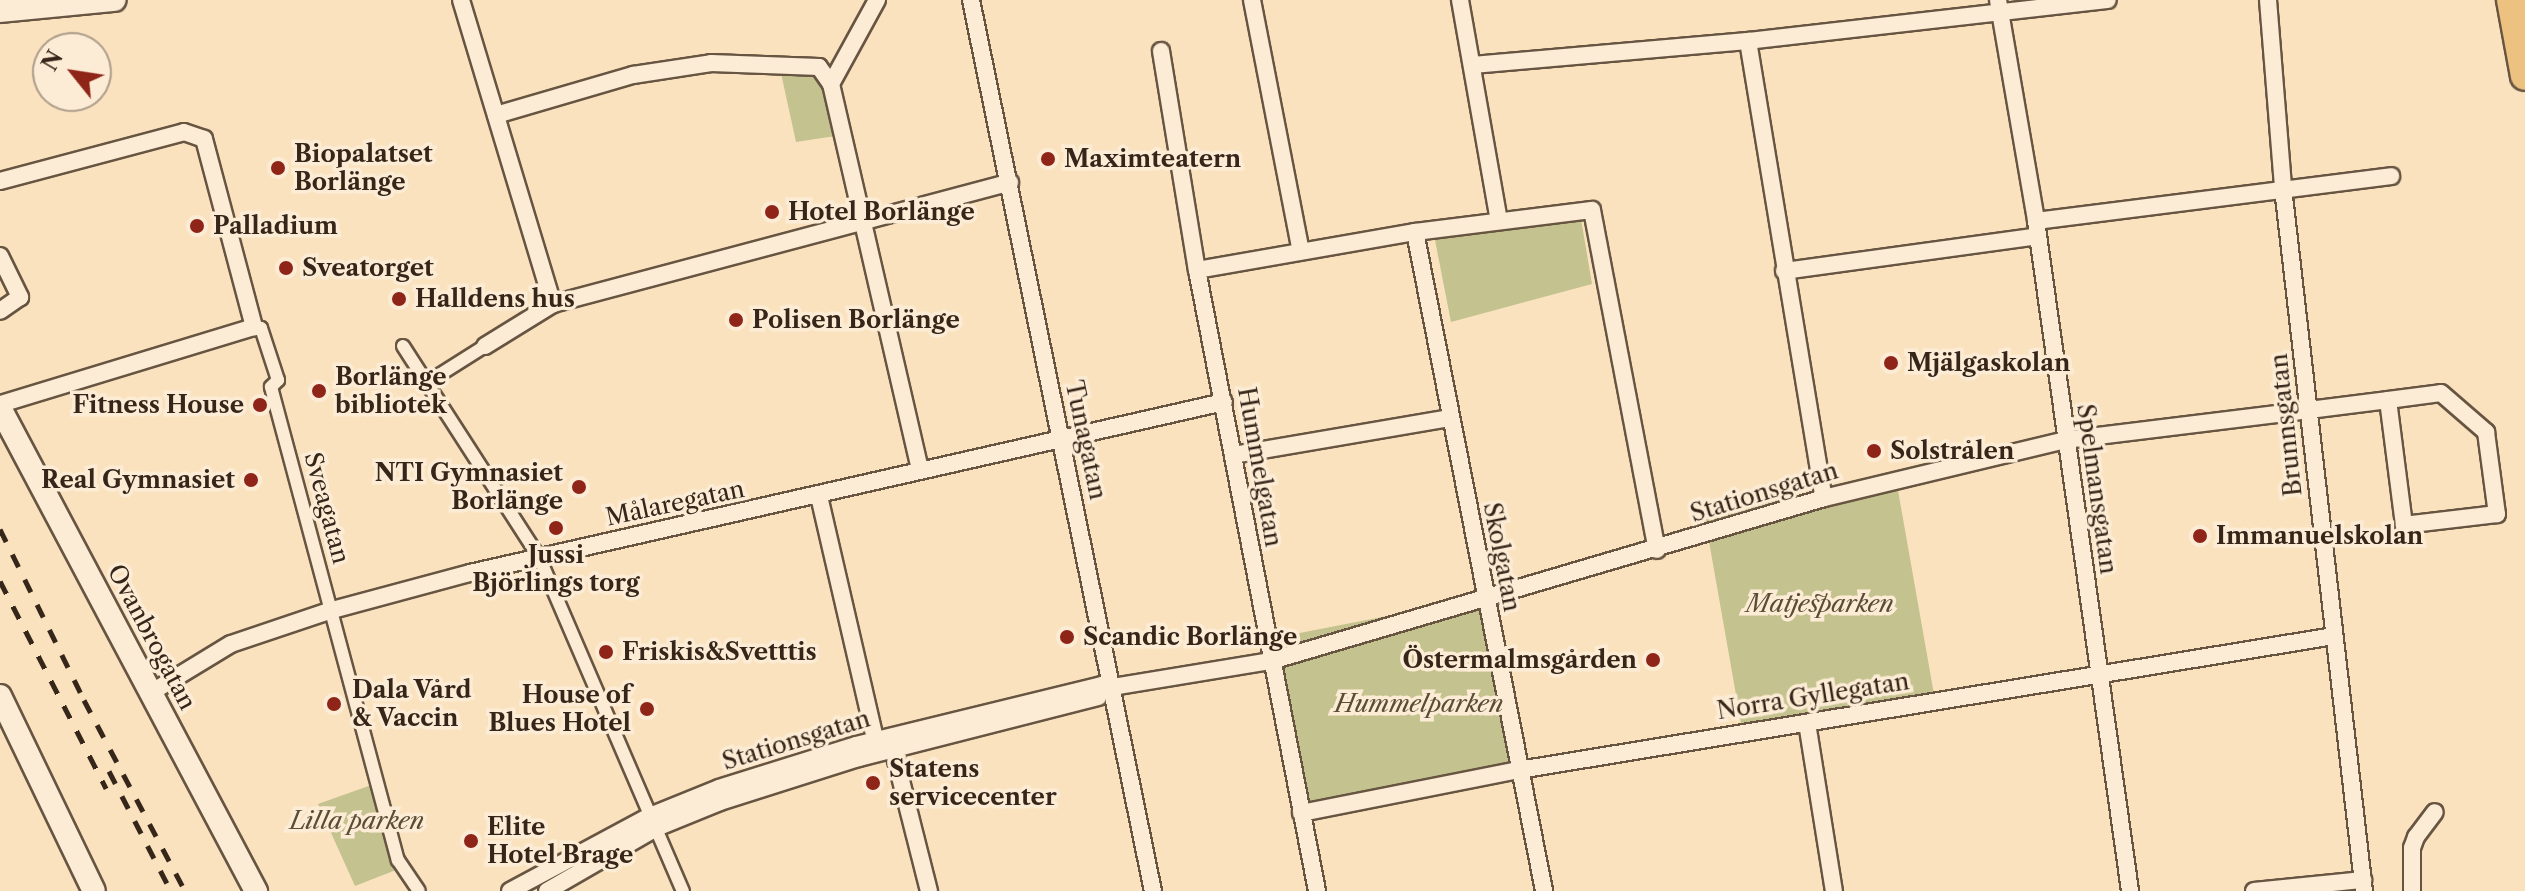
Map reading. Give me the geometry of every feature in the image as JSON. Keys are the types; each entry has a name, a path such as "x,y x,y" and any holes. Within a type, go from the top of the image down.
{"highway":[{"path":"2511,0 2525,76"}],"street":[{"path":"0,11 114,0"},
{"path":"461,0 553,304"},
{"path":"831,84 877,0"},
{"name":"Tunagatan","path":"971,0 1153,891"},
{"path":"1252,0 1301,251"},
{"path":"1460,0 1499,221"},
{"path":"1472,65 1748,41 1999,7 2108,0"},
{"name":"Brunnsgatan","path":"2268,0 2283,188 2363,885"},
{"name":"Spelmansgatan","path":"1999,7 2037,228 2130,891"},
{"path":"1748,41 1824,498"},
{"name":"Hummelgatan","path":"1161,51 1197,270 1317,891"},
{"path":"496,115 633,75 711,63 819,67 831,84 920,471"},
{"name":"Sveagatan","path":"0,181 184,132 204,139 254,327 261,328 278,380 271,387 398,860 419,891"},
{"path":"1784,271 2283,188 2391,176"},
{"path":"428,382 553,304 1010,182"},
{"path":"1197,270 1415,232 1592,210 1657,550"},
{"name":"Skolgatan","path":"1415,232 1544,891"},
{"path":"0,256 20,297 0,311"},
{"path":"0,406 254,327"},
{"path":"403,346 539,557 683,891"},
{"name":"Stationsgatan","path":"510,891 719,788 1096,697 1112,687 1271,661 1657,550 1824,498 2065,440 2441,393 2486,432 2497,514 2404,525 2388,400"},
{"name":"Målaregatan","path":"152,692 231,644 329,611 539,557 1224,402"},
{"name":"Ovanbrogatan","path":"0,406 256,891"},
{"path":"1233,455 1450,418"},
{"path":"819,496 884,746 929,891"},
{"name":"Norra Gyllegatan","path":"1301,813 1519,770 2100,672 2334,636"},
{"path":"0,696 94,891"},
{"path":"1807,723 1834,891"},
{"path":"2412,891 2412,848 2416,837 2435,812"},
{"name":"Stationsgatan","path":"547,891 653,822"},
{"path":"2254,891 2363,885"}],"green space":[{"path":"779,64 819,67 842,135 796,142"},
{"path":"1580,213 1592,284 1451,322 1434,235"},
{"name":"Matjesparken","path":"1896,479 1935,700 1743,733 1704,513"},
{"name":"Hummelparken","path":"1485,597 1519,770 1300,812 1266,640"},
{"name":"Lilla parken","path":"377,783 401,868 355,886 318,804"}],"railway":[{"path":"0,529 84,700 185,891"},
{"path":"0,581 106,788"},
{"path":"109,771 171,891"}],"place":[{"name":"Maximteatern","path":"1048,159"},
{"name":"Biopalatset Borlänge","path":"278,168"},
{"name":"Hotel Borlänge","path":"772,212"},
{"name":"Palladium","path":"197,226"},
{"name":"Sveatorget","path":"286,268"},
{"name":"Halldens hus","path":"399,299"},
{"name":"Polisen Borlänge","path":"736,320"},
{"name":"Mjälgaskolan","path":"1891,363"},
{"name":"Borlänge bibliotek","path":"319,391"},
{"name":"Fitness House","path":"260,405"},
{"name":"Solstrålen","path":"1874,451"},
{"name":"Real Gymnasiet","path":"251,480"},
{"name":"NTI Gymnasiet Borlänge","path":"579,487"},
{"name":"Jussi Björlings torg","path":"556,528"},
{"name":"Immanuelskolan","path":"2200,536"},
{"name":"Scandic Borlänge","path":"1067,637"},
{"name":"Friskis&Svetttis","path":"606,652"},
{"name":"Östermalmsgården","path":"1653,660"},
{"name":"Dala Vård & Vaccin","path":"334,704"},
{"name":"House of Blues Hotel","path":"647,709"},
{"name":"Statens servicecenter","path":"873,783"},
{"name":"Elite Hotel Brage","path":"471,841"}]}
